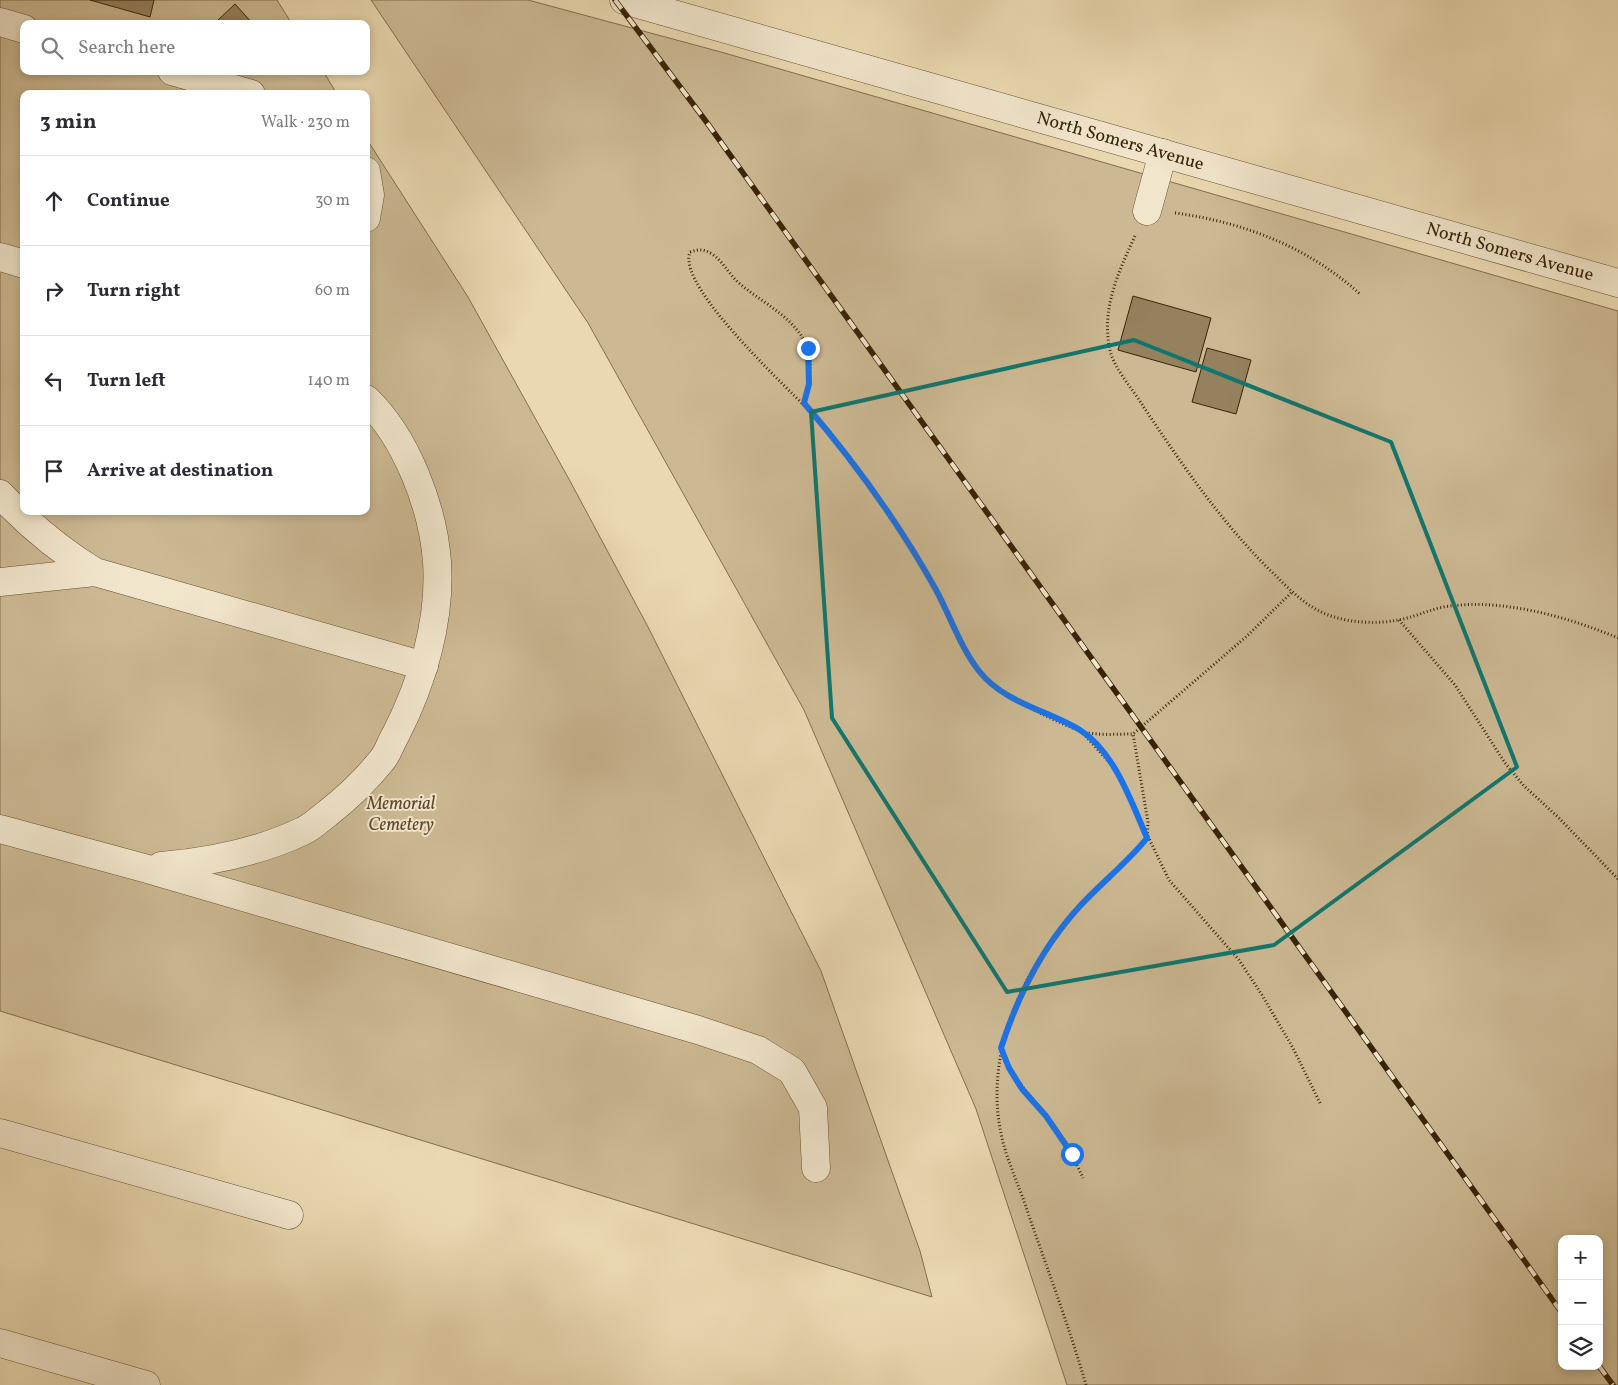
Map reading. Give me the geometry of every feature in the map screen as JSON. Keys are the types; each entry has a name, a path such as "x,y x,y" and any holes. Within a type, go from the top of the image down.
{"street":[{"name":"North Somers Avenue","path":"624,0 1618,283"},
{"path":"0,22 20,28"},
{"path":"186,75 237,90"},
{"path":"1147,211 1164,153"},
{"path":"0,257 20,263"},
{"path":"144,868 203,862 251,850 304,831 346,799 383,759 405,716 424,666 435,615 437,562 428,512 412,465 382,414 370,403"},
{"path":"0,494 27,524 64,552 95,572 424,666"},
{"path":"0,582 95,572"},
{"path":"0,829 144,868 688,1027 758,1050 792,1071 813,1108 816,1168"},
{"path":"0,1133 289,1215"},
{"path":"0,1343 146,1385"}],"path":[{"path":"1361,296 1323,264 1273,239 1210,218 1147,211 1112,293 1107,330 1110,352 1160,431 1224,522 1305,603 1332,617 1366,622 1399,620 1450,606 1503,608 1539,612 1567,619 1618,638"},
{"path":"804,403 809,384 808,348 799,332 791,322 739,283 726,265 711,253 700,249 690,252 687,259 690,273 702,292 773,376 804,403 867,480 898,526 936,589 978,670 990,684 1013,698 1081,731 1097,734 1133,734 1247,636 1292,592"},
{"path":"1399,620 1454,685 1505,763 1524,786 1618,879"},
{"path":"1081,731 1100,749 1116,770 1147,838 1169,880 1239,960 1262,995 1293,1048 1321,1104"},
{"path":"1086,1385 1004,1146 996,1088 1001,1048 1015,1006 1043,953 1080,906 1147,838 1148,822 1133,734"},
{"path":"1001,1048 1009,1068 1022,1089 1046,1116 1072,1154 1083,1178"}],"highlighted area":[{"path":"1134,340 1391,442 1517,767 1274,945 1007,992 832,718 811,412"}],"green space":[{"name":"Memorial Cemetery","path":"0,0 277,0 290,20 20,20 20,75 325,75 335,90 20,90 20,515 370,515 370,144 468,297 570,481 647,625 821,971 920,1251 932,1297 0,1011"},
{"path":"371,0 528,0 721,52 1618,311 1618,1385 1067,1385 976,1109 804,710 588,323"}],"building":[{"path":"90,0 154,0 150,17"},
{"path":"235,4 249,20 218,20"},
{"path":"1133,296 1211,318 1196,372 1118,350"},
{"path":"1207,348 1251,360 1236,414 1192,402"}],"railway":[{"path":"615,0 705,120 1558,1307"},
{"path":"1602,1370 1613,1385"}],"route":[{"path":"808,348 809,384 804,403 829,431 867,480 898,526 936,589 958,636 978,670 990,684 1013,698 1081,731 1100,749 1116,770 1130,797 1147,838 1058,931 1026,982 1012,1014 1001,1048 1009,1068 1022,1089 1046,1116 1072,1154"}]}
